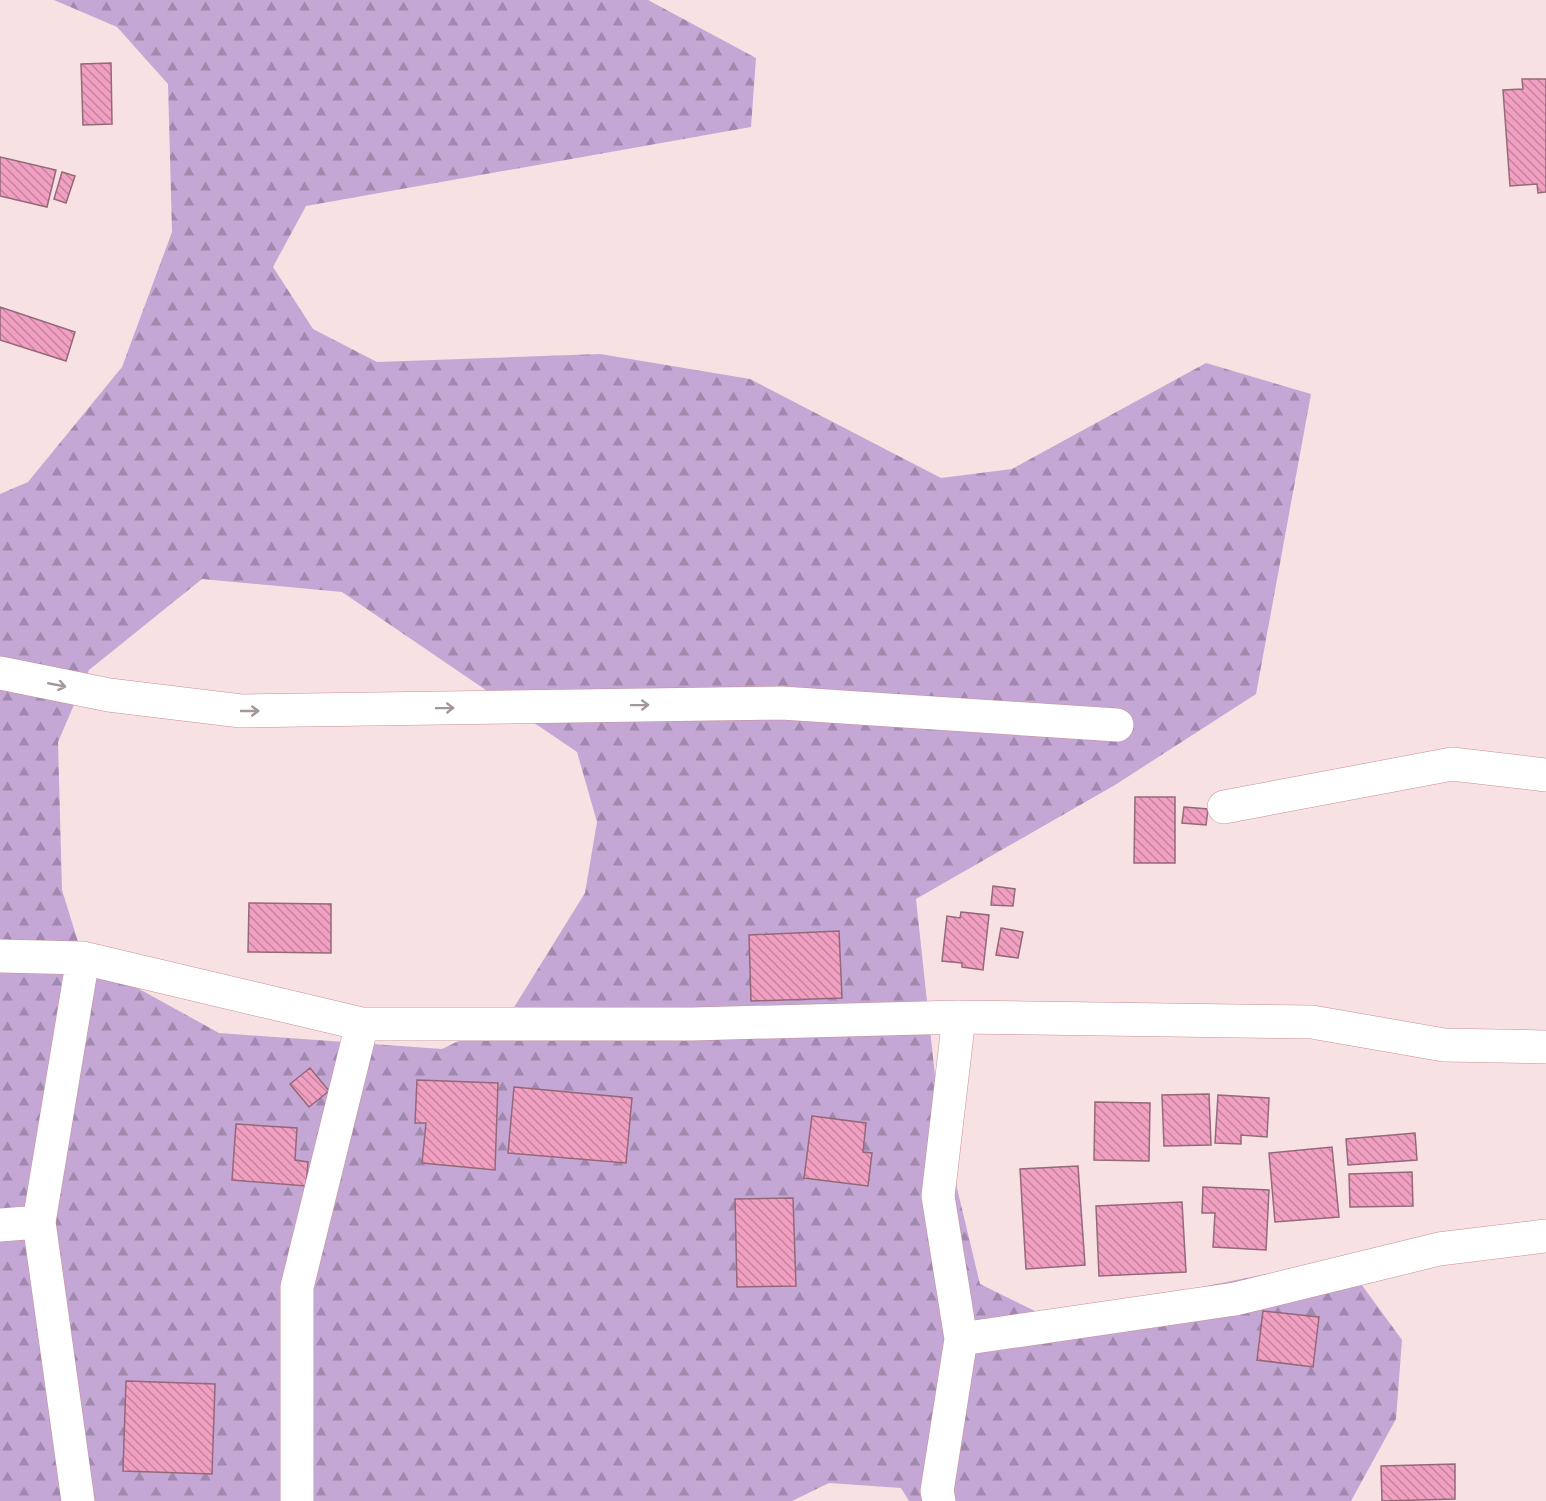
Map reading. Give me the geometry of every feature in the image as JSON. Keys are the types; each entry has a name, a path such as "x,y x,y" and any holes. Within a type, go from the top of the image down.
{"street":[{"path":"0,674 109,695 242,711 782,703 1117,725"},
{"path":"1224,807 1452,764 1546,775"},
{"path":"0,956 83,958 362,1024 692,1024 959,1017 1312,1022 1444,1045 1546,1047"},
{"path":"78,1501 39,1222 83,958"},
{"path":"939,1501 937,1491 961,1339 938,1196 959,1017"},
{"path":"297,1501 297,1287 362,1024"},
{"path":"0,1225 39,1222"},
{"path":"961,1339 1235,1299 1439,1250 1546,1236"}],"green space":[{"path":"54,0 648,0 756,58 751,127 306,206 273,267 313,329 377,362 600,354 750,379 941,478 1012,469 1206,363 1311,394 1256,694 1115,785 916,899 939,1113 980,1284 1049,1318 1266,1274 1356,1277 1402,1340 1396,1419 1351,1501 909,1501 901,1488 829,1483 792,1501 0,1501 0,494 28,482 122,367 172,232 168,84 117,27","holes":["202,579 342,592 577,752 597,822 585,893 508,1017 442,1049 219,1033 83,958 62,890 58,742 89,670"]}],"building":[{"path":"111,63 112,124 83,125 81,64"},
{"path":"1522,79 1546,79 1546,192 1538,193 1537,184 1510,186 1503,90 1523,89"},
{"path":"0,157 56,170 47,207 0,196"},
{"path":"62,172 75,176 66,203 54,199"},
{"path":"0,307 75,332 66,361 0,340"},
{"path":"1135,797 1175,797 1175,863 1134,863"},
{"path":"1184,807 1208,809 1206,825 1182,823"},
{"path":"993,886 1015,889 1013,906 991,905"},
{"path":"249,903 331,904 331,953 248,952"},
{"path":"961,912 989,915 983,970 962,967 962,963 942,961 947,916 960,918"},
{"path":"1001,928 1023,932 1018,958 996,955"},
{"path":"839,931 842,998 751,1001 749,935"},
{"path":"310,1068 329,1091 309,1107 290,1084"},
{"path":"417,1080 498,1083 495,1170 422,1163 426,1123 415,1123"},
{"path":"514,1087 632,1098 626,1163 508,1153"},
{"path":"1209,1094 1211,1145 1164,1146 1162,1095"},
{"path":"1218,1095 1269,1098 1267,1137 1241,1135 1241,1144 1215,1143"},
{"path":"1095,1102 1150,1103 1149,1161 1094,1160"},
{"path":"812,1116 866,1123 863,1152 872,1153 868,1186 804,1178"},
{"path":"236,1124 297,1128 295,1160 308,1162 306,1186 232,1180"},
{"path":"1415,1133 1417,1160 1348,1165 1346,1139"},
{"path":"1332,1147 1339,1217 1275,1222 1269,1153"},
{"path":"1078,1166 1085,1265 1026,1269 1020,1169"},
{"path":"1412,1172 1413,1206 1350,1207 1349,1174"},
{"path":"1203,1187 1269,1190 1266,1250 1213,1247 1215,1213 1202,1213"},
{"path":"793,1198 796,1286 737,1287 735,1199"},
{"path":"1182,1202 1186,1272 1099,1276 1096,1206"},
{"path":"1263,1311 1319,1317 1313,1367 1257,1360"},
{"path":"126,1381 215,1384 212,1474 123,1471"},
{"path":"1455,1464 1455,1499 1382,1501 1381,1466"}]}
